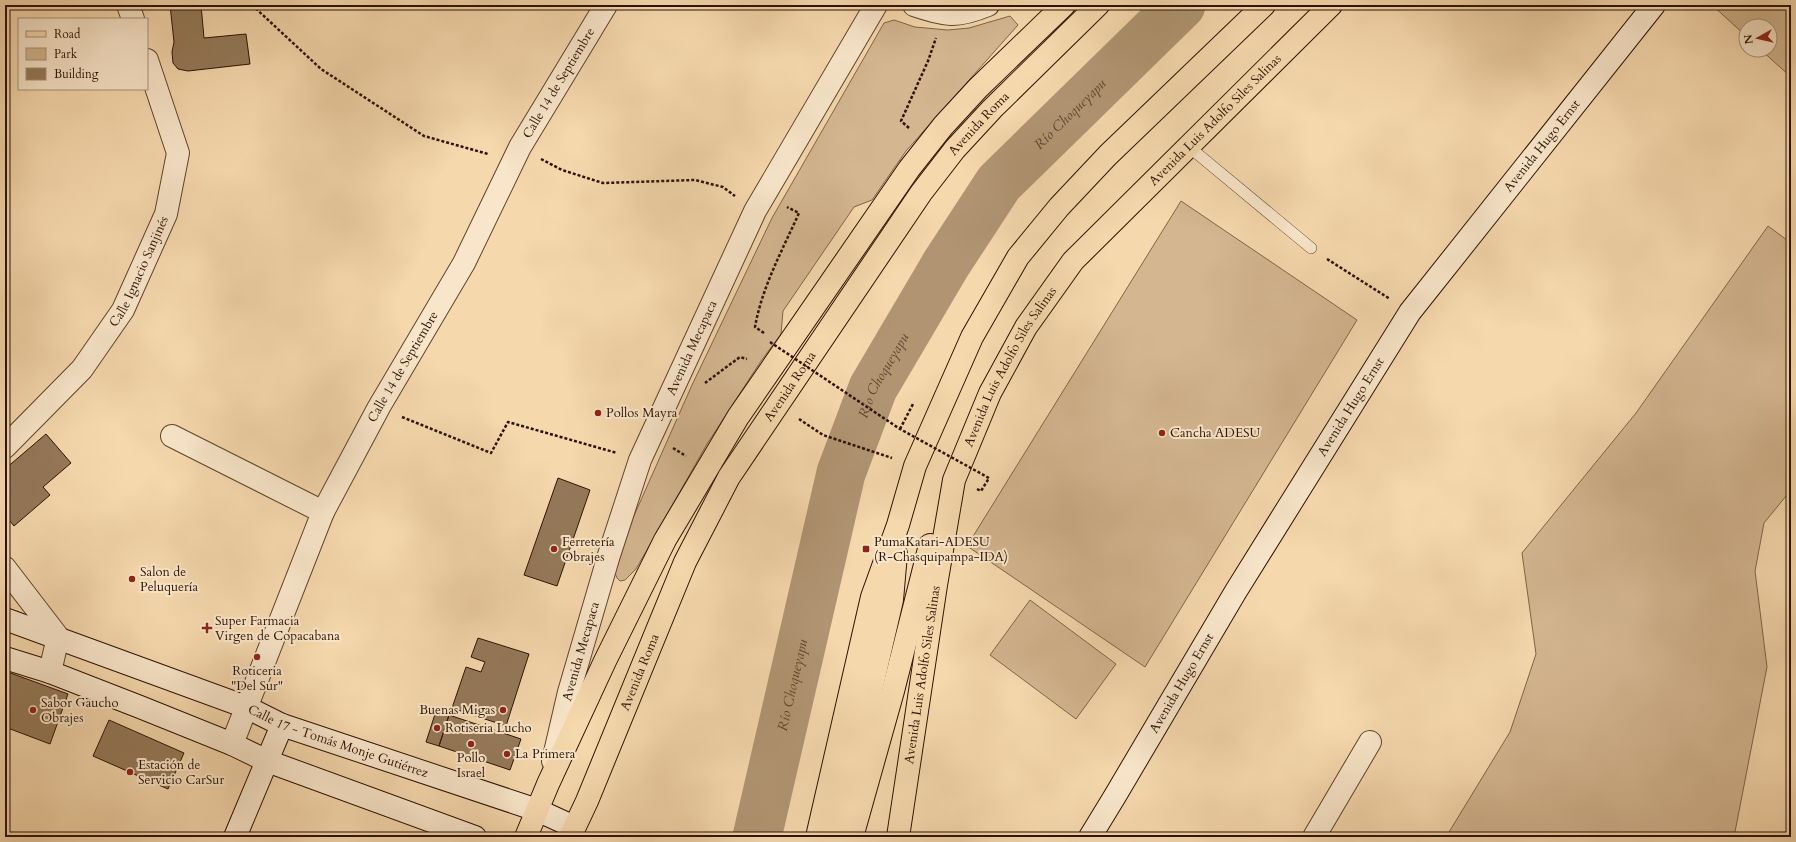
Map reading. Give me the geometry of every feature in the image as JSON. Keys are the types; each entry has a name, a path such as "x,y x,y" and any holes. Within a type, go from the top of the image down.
{"main road":[{"name":"Avenida Roma","path":"526,837 548,784 605,661 665,540 743,411 908,169 943,126 978,88 1064,5"},
{"name":"Avenida Roma","path":"572,832 685,562 729,477 876,258 921,193 945,162 992,109 1098,5"},
{"path":"817,837 872,597 898,525 915,466 972,337 1018,257 1059,207 1108,154 1264,5"},
{"name":"Avenida Luis Adolfo Siles Salinas","path":"898,837 936,585 954,480 990,393 1026,327 1073,261 1331,5"},
{"path":"852,837 893,691 931,538 954,480"},
{"path":"837,837 892,600 898,525"}],"street":[{"path":"128,5 133,18"},
{"name":"Calle 14 de Septiembre","path":"232,744 323,512 379,407 464,262 516,154 606,5"},
{"name":"Avenida Mecapaca","path":"548,784 569,692 609,555 640,460 755,211 876,5"},
{"path":"914,5 941,14 954,15 988,5"},
{"name":"Avenida Hugo Ernst","path":"1090,837 1236,591 1410,312 1654,5"},
{"name":"Calle Ignacio Sanjinés","path":"5,447 82,369 123,310 166,214 178,153 148,63"},
{"path":"172,436 323,512"},
{"path":"5,568 58,637 50,672"},
{"name":"Calle 17 - Tomás Monje Gutiérrez","path":"5,619 58,637 246,707 282,725 537,810 572,832"},
{"path":"5,658 50,672 232,744 267,761 476,837"},
{"path":"235,837 282,725"},
{"path":"1314,837 1370,742"}],"lane":[{"path":"1188,146 1311,248"}],"path":[{"path":"252,5 320,69 424,136 516,154 603,183 695,180 723,187 755,211"},
{"path":"910,129 901,121 923,73 936,36"},
{"path":"764,333 755,327 765,288 799,213 782,205"},
{"path":"1311,248 1410,312"},
{"path":"770,342 900,429 989,478"},
{"path":"702,385 740,357 747,359"},
{"path":"379,407 491,453 508,422 640,460"},
{"path":"900,429 906,416"},
{"path":"823,435 885,456"},
{"path":"669,446 690,458"}],"green space":[{"path":"1712,5 1791,5 1791,77 1770,58 1778,58 1778,18 1738,18 1738,29"},
{"path":"1010,16 1018,25 906,151 872,200 854,207 783,311 781,334 761,361 707,444 636,569 625,580 620,581 615,573 633,518 692,385 772,218 884,23 894,20 915,27 948,30 969,28"},
{"name":"Cancha ADESU","path":"1181,201 1357,320 1145,667 967,546"},
{"path":"1768,226 1791,243 1791,490 1764,523 1755,571 1767,667 1734,837 1446,837 1510,732 1536,654 1522,553 1636,413"},
{"path":"1030,600 1116,664 1076,719 990,655"}],"building":[{"path":"170,5 201,5 204,38 246,34 250,64 188,71 178,69 173,63 172,52 174,42"},
{"path":"46,434 71,463 43,487 50,495 14,526 5,515 5,469"},
{"path":"558,478 590,490 557,586 524,575"},
{"path":"478,638 529,654 506,726 452,708 466,667 481,672 485,662 471,657"},
{"name":"Sabor Gaucho Obrajes","path":"5,671 68,694 50,744 5,727"},
{"name":"Rotiseria Lucho","path":"436,711 449,715 439,746 426,742"},
{"path":"449,715 521,739 510,770 439,746"},
{"path":"109,720 184,753 168,789 93,756"}],"waterway":[{"name":"Río Choqueyapu","path":"757,837 841,473 873,388 946,264 999,183 1181,5"}],"place":[{"name":"Pollos Mayra","path":"598,413"},
{"name":"Cancha ADESU","path":"1162,433"},
{"name":"Ferretería Obrajes","path":"554,549"},
{"name":"PumaKatari-ADESU (R-Chasquipampa-IDA)","path":"866,549"},
{"name":"Salon de Peluquería","path":"132,579"},
{"name":"Super Farmacia Virgen de Copacabana","path":"207,628"},
{"name":"Roticeria \"Del Sur\"","path":"257,657"},
{"name":"Sabor Gaucho Obrajes","path":"33,710"},
{"name":"Buenas Migas","path":"503,710"},
{"name":"Rotiseria Lucho","path":"437,728"},
{"name":"Pollo Israel","path":"471,744"},
{"name":"La Primera","path":"507,754"},
{"name":"Estación de Servicio CarSur","path":"130,772"}]}
